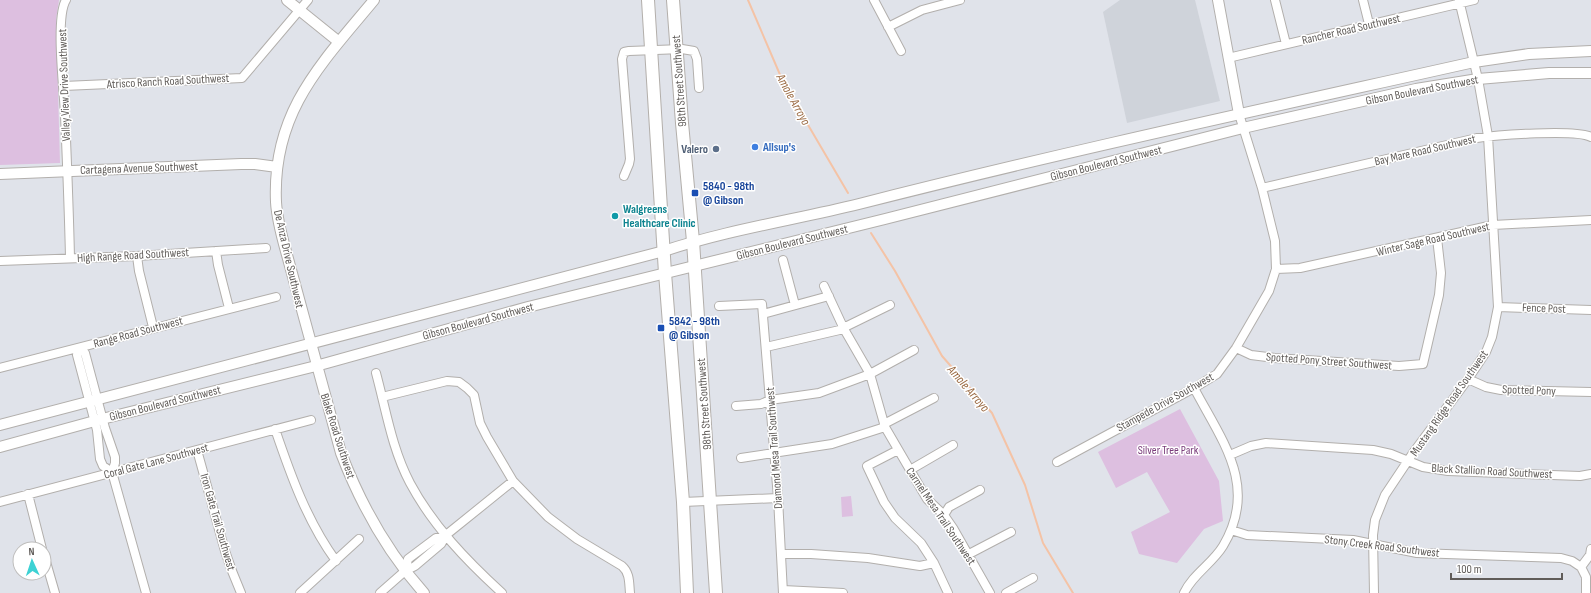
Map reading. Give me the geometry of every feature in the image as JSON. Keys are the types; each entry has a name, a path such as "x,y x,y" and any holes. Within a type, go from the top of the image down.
{"main road":[{"path":"648,0 665,273 683,502 687,593"},
{"name":"98th Street Southwest","path":"673,0 693,241 716,593"}],"street":[{"name":"Valley View Drive Southwest","path":"66,0 62,6 61,50 68,171 70,258"},
{"path":"287,0 339,42"},
{"name":"Atrisco Ranch Road Southwest","path":"64,86 242,78 308,0"},
{"name":"De Anza Drive Southwest","path":"313,354 278,222 276,202 277,167 282,143 294,107 310,80 374,0"},
{"path":"874,0 901,51"},
{"path":"888,27 922,10 960,0"},
{"path":"1218,0 1239,114"},
{"path":"1275,0 1286,44"},
{"path":"1363,0 1369,24"},
{"name":"Rancher Road Southwest","path":"1228,58 1459,2 1474,0"},
{"name":"Mustang Ridge Road Southwest","path":"1374,593 1372,544 1375,520 1385,495 1486,352 1492,337 1498,307 1488,136 1478,79 1459,2"},
{"path":"624,176 630,164 622,59 624,52 676,49 694,51 696,55 699,88"},
{"name":"Gibson Boulevard Southwest","path":"0,425 664,251 693,241 815,215 935,184 1474,62 1529,54 1591,51"},
{"name":"Gibson Boulevard Southwest","path":"0,447 98,420 316,366 528,307 1243,128 1416,89 1478,79 1549,73 1591,73"},
{"name":"Stampede Drive Southwest","path":"1057,462 1217,374 1236,348 1269,291 1276,269 1275,241 1262,188 1239,114"},
{"name":"Bay Mare Road Southwest","path":"1262,188 1488,136 1578,133 1591,137"},
{"name":"Cartagena Avenue Southwest","path":"0,174 241,164 277,167"},
{"name":"Winter Sage Road Southwest","path":"1276,269 1300,268 1503,223 1591,220"},
{"name":"Spotted Pony Street Southwest","path":"1236,348 1251,355 1275,358 1399,366 1423,364 1439,294 1441,273 1436,238"},
{"name":"High Range Road Southwest","path":"0,261 137,256 266,248"},
{"path":"216,251 229,308"},
{"path":"137,256 139,271 153,327"},
{"path":"783,260 795,306"},
{"name":"Carmel Mesa Trail Southwest","path":"824,286 844,329 870,374 885,425 898,450 927,499 944,515 969,554 990,593"},
{"name":"Range Road Southwest","path":"0,368 276,296"},
{"path":"763,314 829,296"},
{"name":"Diamond Mesa Trail Southwest","path":"720,306 762,304 778,498 783,591"},
{"path":"766,347 844,329 890,305"},
{"name":"Fence Post","path":"1498,307 1591,310"},
{"path":"78,348 85,353 98,420 100,459 103,466 112,472"},
{"path":"736,406 761,404 770,400 819,393 870,374 914,350"},
{"name":"Blake Road Southwest","path":"313,354 341,453 353,484 383,540 405,571 424,593"},
{"path":"376,373 393,439 410,483 446,535 479,573 502,593"},
{"name":"Spotted Pony","path":"1468,378 1486,387 1501,390 1591,392"},
{"path":"382,397 447,381 454,381 464,385 474,395 480,422 486,438 513,481 548,517 577,539 622,566 629,576 630,593"},
{"path":"1184,593 1189,584 1222,547 1231,530 1236,513 1238,494 1236,473 1230,455 1194,388"},
{"path":"741,458 832,444 885,425 934,398"},
{"path":"98,420 115,457 115,464 112,472 146,593"},
{"name":"Coral Gate Lane Southwest","path":"0,502 312,420"},
{"path":"275,429 299,494 317,533 336,561"},
{"name":"Black Stallion Road Southwest","path":"1230,455 1252,446 1266,443 1373,450 1391,454 1423,467 1448,471 1580,476 1591,474"},
{"path":"910,470 953,445"},
{"path":"100,452 112,449"},
{"name":"Iron Gate Trail Southwest","path":"197,450 225,551 241,593"},
{"path":"898,450 867,466 884,502 895,518 921,543 934,563 948,593"},
{"path":"405,571 408,559 436,538 446,535 513,481"},
{"path":"944,515 948,507 980,490"},
{"path":"28,494 40,541"},
{"path":"683,502 778,498"},
{"name":"Stony Creek Road Southwest","path":"1231,530 1247,534 1353,540 1417,553 1561,558 1572,561 1581,567"},
{"path":"969,554 1011,532"},
{"path":"380,593 405,571 415,566 442,544 446,535"},
{"path":"300,593 359,539"},
{"path":"1586,593 1586,577 1581,567 1590,555 1591,549"},
{"path":"420,550 426,557"},
{"path":"781,554 811,554 868,558 920,566 934,563"},
{"path":"1006,593 1033,578"},
{"path":"52,581 55,593"},
{"path":"783,591 843,593"}],"shaded area":[{"path":"1120,0 1195,0 1220,101 1127,123 1103,12"}],"green space":[{"path":"0,0 59,0 56,19 60,163 0,165"},
{"name":"Silver Tree Park","path":"1180,409 1219,481 1223,521 1204,529 1177,563 1139,554 1131,532 1170,512 1147,472 1116,488 1098,452"},
{"path":"851,496 853,516 842,517 841,497"}],"waterway":[{"name":"Amole Arroyo","path":"748,0 784,84 848,193"},
{"name":"Amole Arroyo","path":"871,233 895,271 942,356 992,413 1025,485 1043,543 1073,593"}],"place":[{"name":"Allsup's","path":"755,147"},
{"name":"Valero","path":"716,149"},
{"name":"5840 - 98th @ Gibson","path":"695,193"},
{"name":"Walgreens Healthcare Clinic","path":"615,216"},
{"name":"5842 - 98th @ Gibson","path":"661,328"}]}
